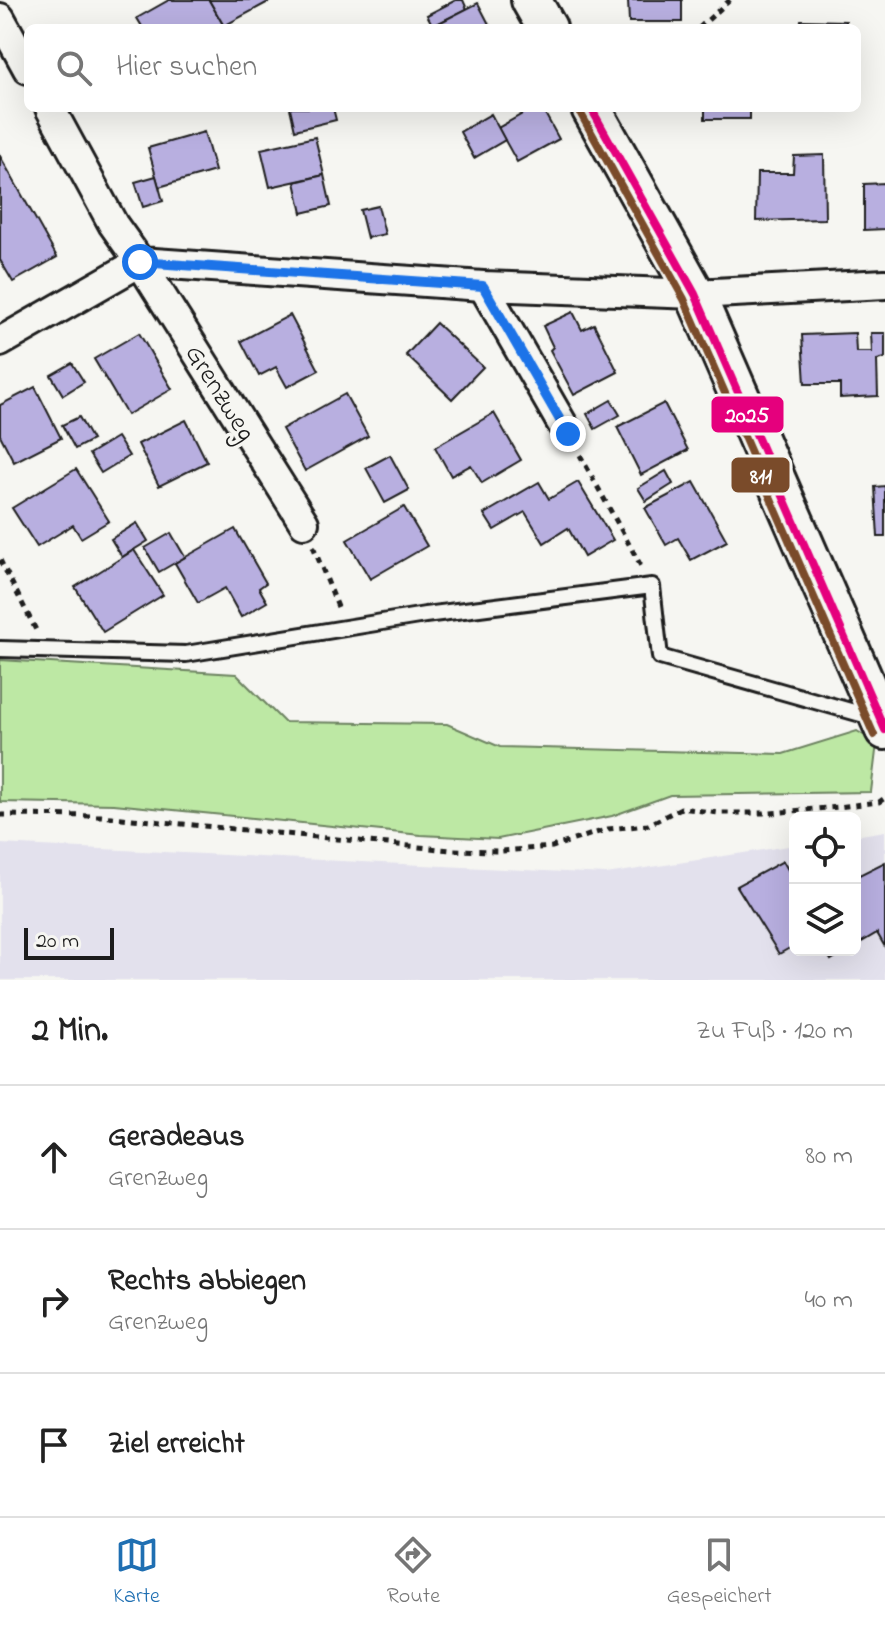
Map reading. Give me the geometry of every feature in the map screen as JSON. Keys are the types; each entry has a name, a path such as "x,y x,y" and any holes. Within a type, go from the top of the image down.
{"street":[{"path":"531,0 545,24"},
{"path":"0,18 24,62"},
{"name":"Grenzweg","path":"52,112 113,224 304,523"},
{"path":"593,112 695,294 882,725"},
{"path":"0,342 140,262 483,286 695,294 885,284"},
{"path":"483,286 568,434"}],"lane":[{"path":"0,649 186,654 425,615 652,586 660,657 882,725"}],"path":[{"path":"703,24 730,0"},
{"path":"568,434 652,586"},
{"path":"304,523 347,628"},
{"path":"0,560 46,650"},
{"path":"0,815 101,816 450,850 502,851 552,847 608,829 648,825 681,808 718,813 770,813 879,802 885,798"}],"shaded area":[{"path":"885,831 885,980 0,980 0,844 606,874 789,846 789,956 861,956 861,835"}],"green space":[{"path":"0,660 236,674 284,722 447,724 500,747 783,754 857,731 877,743 871,792 670,795 612,816 498,839 421,835 114,804 0,802"}],"building":[{"path":"169,0 209,0 223,24 141,24 137,18"},
{"path":"209,0 272,0 228,24 223,24"},
{"path":"456,0 463,0 467,9 437,24 432,24 427,15"},
{"path":"628,0 682,0 682,22 629,22"},
{"path":"478,3 489,24 437,24"},
{"path":"801,20 846,21 846,24 800,24"},
{"path":"291,112 334,112 336,120 295,130"},
{"path":"526,112 544,112 559,139 517,162 498,128"},
{"path":"705,112 750,112 750,119 705,119"},
{"path":"491,114 505,140 474,158 460,132"},
{"path":"204,132 215,171 159,187 148,148"},
{"path":"315,137 324,175 270,187 261,149"},
{"path":"824,155 825,219 756,221 757,173 793,173 794,156"},
{"path":"0,156 57,257 13,282 0,260"},
{"path":"324,175 331,206 302,213 295,182"},
{"path":"156,176 163,201 143,207 135,182"},
{"path":"885,183 885,229 864,230 864,184"},
{"path":"378,206 385,234 367,238 360,210"},
{"path":"573,312 582,330 594,324 618,372 574,395 550,350 553,347 543,326"},
{"path":"290,315 319,370 287,387 276,367 259,376 241,341"},
{"path":"436,323 483,367 452,399 406,355"},
{"path":"139,333 172,389 127,415 94,359"},
{"path":"855,333 856,352 872,352 871,333 885,333 885,358 877,360 878,396 840,398 840,384 805,384 802,335"},
{"path":"72,363 84,382 63,395 51,375"},
{"path":"35,387 61,438 14,462 0,435 0,405"},
{"path":"345,394 368,436 305,471 282,429"},
{"path":"611,400 620,415 595,429 587,414"},
{"path":"664,403 688,450 641,475 617,427"},
{"path":"494,413 521,460 482,483 471,465 451,476 435,447"},
{"path":"79,417 92,440 75,449 62,425"},
{"path":"186,420 207,462 159,486 138,444"},
{"path":"117,437 129,456 101,473 89,454"},
{"path":"390,455 409,490 385,503 366,468"},
{"path":"76,469 109,521 81,538 73,525 37,547 12,508"},
{"path":"666,471 673,484 646,501 638,488"},
{"path":"539,482 549,499 578,482 613,540 584,557 568,528 544,543 525,512 494,530 484,514"},
{"path":"694,482 727,541 691,560 678,538 666,545 645,508"},
{"path":"885,486 885,537 878,537 875,487"},
{"path":"404,507 427,546 370,579 347,540"},
{"path":"137,523 148,541 122,557 111,539"},
{"path":"235,529 266,583 259,588 267,602 241,617 225,588 198,603 175,563"},
{"path":"171,533 185,557 159,572 145,548"},
{"path":"134,550 163,595 103,632 75,587"},
{"path":"783,861 789,872 789,948 779,954 737,886"},
{"path":"885,862 885,947 877,933 861,942 861,874"}],"transit line":[{"name":"2025","path":"593,112 695,294 885,730"},
{"name":"811","path":"581,114 684,299 874,735"}],"route":[{"path":"140,262 483,286 568,434"}]}
